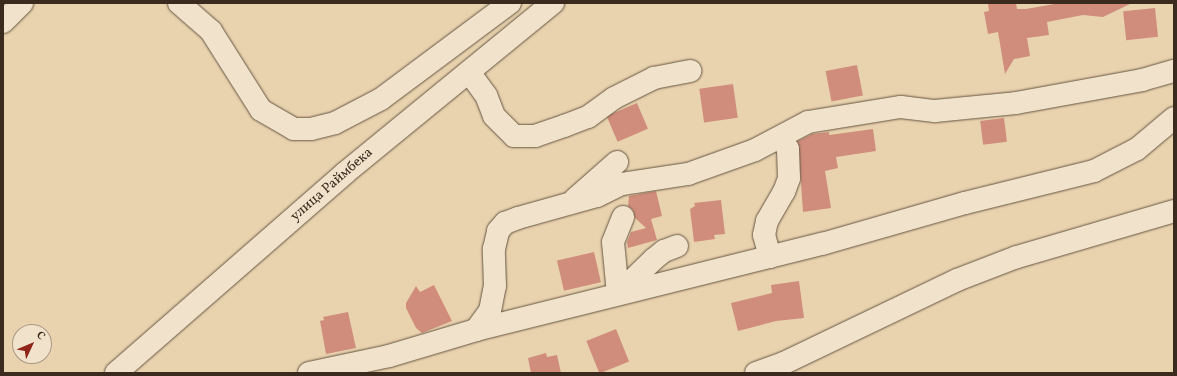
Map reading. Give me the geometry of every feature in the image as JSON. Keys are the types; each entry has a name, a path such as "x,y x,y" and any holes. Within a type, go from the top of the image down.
{"street":[{"path":"3,22 22,3"},
{"path":"179,3 211,31 261,110 294,129 311,129 335,123 380,99 510,3"},
{"name":"улица Раймбека","path":"116,373 345,173 553,3"},
{"path":"469,72 486,95 494,116 514,136 535,136 588,117 614,98 654,78 690,71"},
{"path":"715,164 731,149 760,131 784,124 808,122 901,107 935,111 1016,103 1142,80 1174,71"},
{"path":"309,373 389,356 476,330 770,257 1094,171 1137,149 1174,118"},
{"path":"476,330 490,311 495,286 494,249 498,231 505,223 597,196 622,184 688,174 755,150 781,138 808,122"},
{"path":"770,257 764,235 767,221 784,192 789,178 788,149 781,138"},
{"path":"570,203 617,162"},
{"path":"756,373 784,364 957,280 1010,259 1174,211"},
{"path":"618,294 613,242 623,217"},
{"path":"618,294 654,259 664,251 677,246"}],"building":[{"path":"988,3 1016,3 1017,9 1026,9 1060,3 1132,3 1103,17 1083,15 1047,22 1049,35 1027,38 1030,56 1014,59 1005,74 998,32 988,34 984,12 989,11"},
{"path":"1155,8 1158,37 1126,40 1123,11"},
{"path":"857,65 863,95 832,102 826,71"},
{"path":"733,84 738,118 704,122 699,89"},
{"path":"637,103 648,129 618,142 607,116"},
{"path":"1004,118 1007,142 983,145 980,121"},
{"path":"873,129 876,151 836,157 838,168 825,171 831,208 803,212 798,141 812,134 829,132 829,135"},
{"path":"656,191 662,216 651,219 657,240 628,248 627,242 631,232 646,228 635,218 633,210 628,206 629,196"},
{"path":"721,200 725,234 714,235 715,239 694,242 690,209 695,206 694,203"},
{"path":"594,252 601,282 564,291 557,261"},
{"path":"799,281 804,318 776,321 738,331 731,303 772,293 771,285"},
{"path":"434,285 452,321 422,333 416,328 406,308 406,303 416,286 420,292"},
{"path":"348,312 356,348 326,354 320,321 324,320 323,317"},
{"path":"616,329 629,361 599,373 586,341"},
{"path":"546,353 547,357 557,355 561,373 531,373 528,358"}]}
